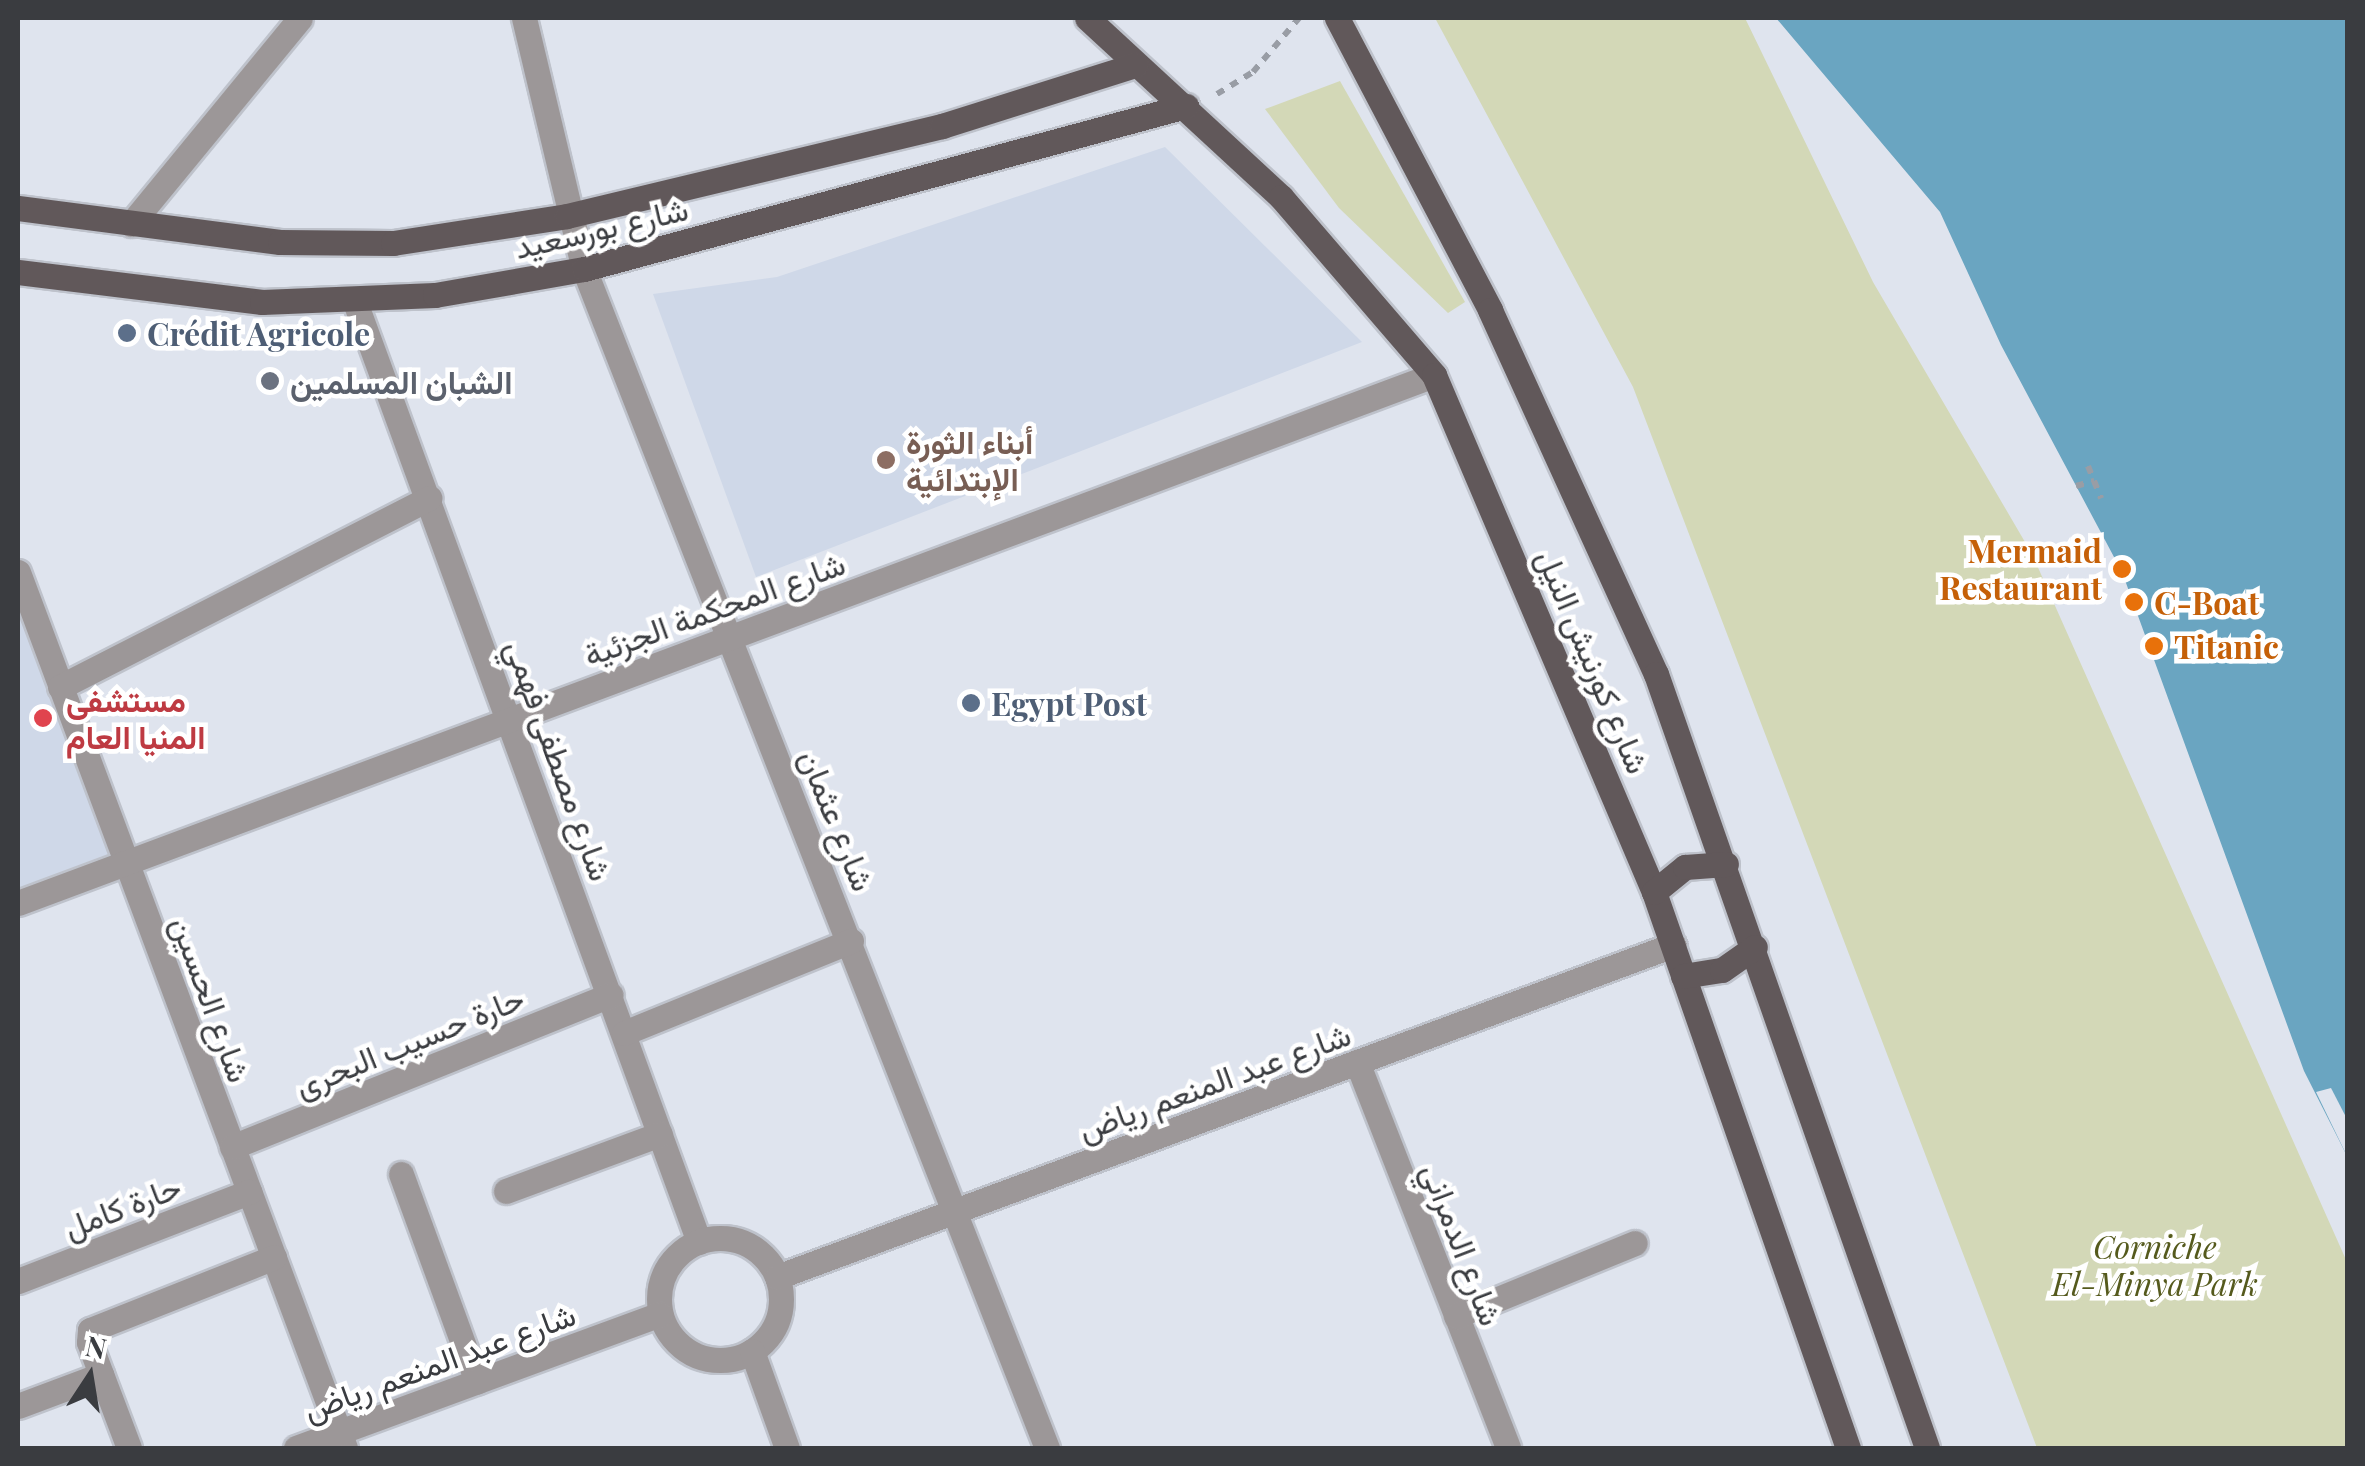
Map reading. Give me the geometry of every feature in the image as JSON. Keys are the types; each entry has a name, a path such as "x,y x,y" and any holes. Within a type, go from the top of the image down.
{"main road":[{"name":"شارع كورنيش النيل","path":"1086,18 1281,196 1434,374 1654,892 1848,1448"},
{"name":"شارع كورنيش النيل","path":"1338,18 1490,310 1612,572 1726,864 1926,1448"},
{"name":"شارع بورسعيد","path":"18,208 337,245 393,243 568,216 942,126 1136,65"},
{"name":"شارع بورسعيد","path":"18,272 224,299 354,302 584,269 1186,106"},
{"path":"1654,892 1685,867 1726,864"},
{"path":"1683,976 1722,970 1755,947"}],"street":[{"path":"131,224 300,18"},
{"name":"شارع عثمان","path":"524,18 568,216 584,269 958,1210 1046,1448"},
{"name":"شارع مصطفى فهمي","path":"354,302 512,718 698,1242"},
{"name":"شارع المحكمة الجزئية","path":"18,903 1434,374"},
{"path":"60,687 429,498"},
{"name":"شارع الحسين","path":"18,572 342,1440"},
{"path":"624,1033 851,941"},
{"name":"شارع عبد المنعم رياض","path":"777,1277 1673,945"},
{"name":"حارة حسيب البحرى","path":"232,1146 611,995"},
{"name":"شارع الدمراني","path":"1357,1062 1508,1448"},
{"path":"506,1192 660,1134"},
{"path":"401,1174 477,1382"},
{"name":"حارة كامل","path":"18,1281 250,1192"},
{"path":"698,1242 745,1244 777,1277 778,1319 752,1351 724,1360 697,1356 674,1340 660,1314 666,1271 698,1242"},
{"path":"1456,1316 1635,1243"},
{"path":"129,1448 88,1342 93,1328 274,1257"},
{"name":"شارع عبد المنعم رياض","path":"296,1448 342,1440 477,1382 660,1314"},
{"path":"752,1351 788,1448"},
{"path":"18,1406 101,1375"}],"path":[{"path":"1186,106 1254,72 1300,18"},
{"path":"2088,466 2101,498"},
{"path":"2076,486 2094,481"}],"shaded area":[{"name":"أبناء الثورة الإبتدائية","path":"1165,147 1362,342 756,577 653,294 777,277"},
{"name":"مستشفى المنيا العام","path":"18,579 119,858 18,896"}],"green space":[{"name":"Corniche El-Minya Park","path":"1435,18 1745,18 1873,282 2032,554 2347,1262 2347,1448 2037,1448 1633,387"},
{"path":"1340,81 1465,302 1448,313 1339,208 1265,109"}],"water":[{"path":"1776,18 2347,18 2347,1156 2304,1071 2122,572 2001,345 1940,212"}],"pier":[{"path":"2331,1088 2347,1119 2347,1156 2316,1092"}],"place":[{"name":"Crédit Agricole","path":"127,333"},
{"name":"الشبان المسلمين","path":"270,381"},
{"name":"أبناء الثورة الإبتدائية","path":"886,460"},
{"name":"Mermaid Restaurant","path":"2122,569"},
{"name":"C-Boat","path":"2134,602"},
{"name":"Titanic","path":"2154,646"},
{"name":"Egypt Post","path":"971,703"},
{"name":"مستشفى المنيا العام","path":"43,718"}]}
